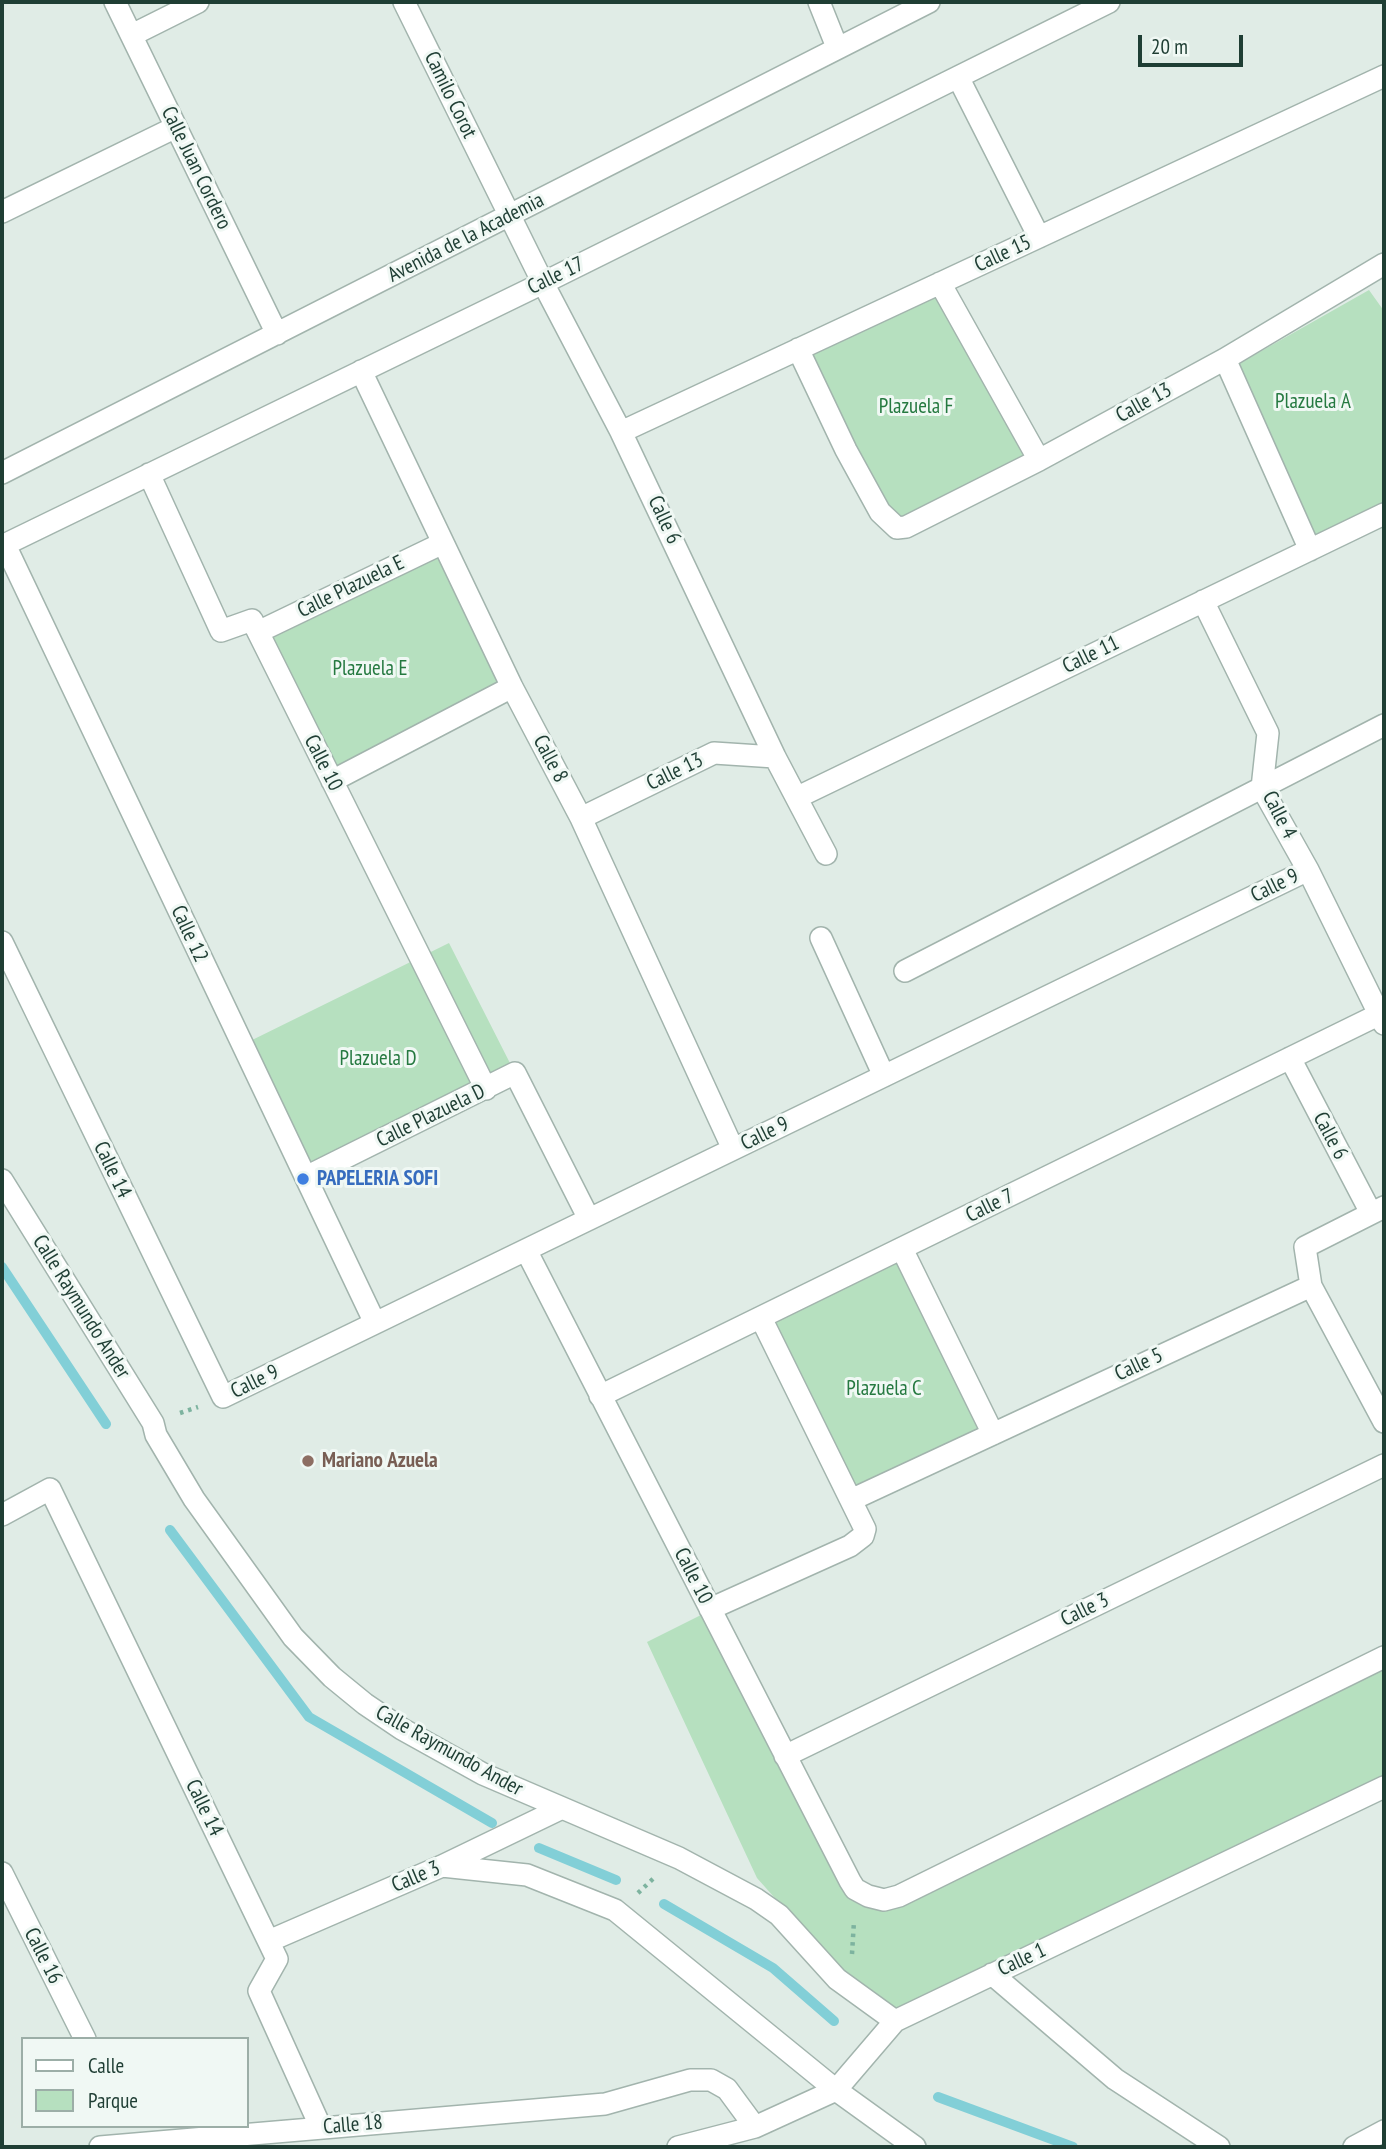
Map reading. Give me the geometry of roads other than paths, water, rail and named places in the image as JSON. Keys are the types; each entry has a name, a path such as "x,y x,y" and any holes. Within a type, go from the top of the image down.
{"street":[{"name":"Calle Juan Cordero","path":"115,2 277,334"},
{"path":"132,35 198,2"},
{"name":"Camilo Corot","path":"404,2 496,188"},
{"path":"819,2 837,47"},
{"name":"Avenida de la Academia","path":"2,473 929,2"},
{"name":"Calle 17","path":"3,546 543,283 1108,2"},
{"name":"Calle 15","path":"621,432 1384,76"},
{"path":"958,77 1038,237"},
{"path":"2,212 176,127"},
{"name":"Calle 6","path":"496,188 621,432 775,757 826,854"},
{"name":"Calle 13","path":"798,349 846,450 880,512 897,528 915,525 1039,460 1225,359 1384,264"},
{"path":"940,283 1039,460"},
{"path":"1225,359 1310,550"},
{"name":"Calle 8","path":"361,371 512,687 581,818 733,1149"},
{"path":"149,474 221,631 252,620 258,632"},
{"name":"Calle 11","path":"798,797 1384,514"},
{"name":"Calle Plazuela E","path":"258,632 443,543"},
{"name":"Calle 12","path":"3,546 242,1045 308,1176 375,1323"},
{"name":"Calle 4","path":"1203,601 1268,733 1262,788 1308,870 1382,1019"},
{"name":"Calle 10","path":"258,632 486,1089"},
{"path":"332,781 512,687"},
{"path":"905,971 1384,725"},
{"name":"Calle 13","path":"581,818 714,753 775,757"},
{"name":"Calle 9","path":"223,1397 1308,870"},
{"path":"821,938 884,1076"},
{"name":"Calle 14","path":"2,942 223,1397"},
{"name":"Calle 7","path":"600,1396 1290,1058 1382,1019"},
{"name":"Calle 6","path":"1290,1058 1378,1210"},
{"name":"Calle Plazuela D","path":"308,1176 515,1073 589,1219"},
{"name":"Calle Raymundo Ander","path":"2,1180 152,1423 194,1499 258,1593 293,1637 332,1677 402,1729 483,1774 679,1858 756,1899 779,1915 850,1990 895,2021"},
{"path":"1378,1210 1305,1247 1311,1286 1384,1422"},
{"path":"902,1249 993,1434"},
{"name":"Calle 10","path":"526,1250 785,1756 862,1892 884,1900 900,1896 1384,1657"},
{"name":"Calle 5","path":"851,1500 1311,1286"},
{"path":"710,1609 850,1546 863,1536 865,1529 761,1318"},
{"name":"Calle 3","path":"785,1756 1384,1465"},
{"name":"Calle 14","path":"2,1515 50,1489 277,1959 259,1991 321,2128"},
{"name":"Calle 1","path":"678,2147 755,2127 836,2090 895,2021 1384,1787"},
{"name":"Calle 3","path":"269,1941 442,1867 560,1809"},
{"path":"442,1867 527,1875 615,1910 836,2090 915,2147"},
{"name":"Calle 16","path":"2,1872 84,2037"},
{"path":"992,1974 1115,2079 1219,2147"},
{"name":"Calle 18","path":"100,2147 133,2135 321,2128 605,2104 690,2080 711,2080 727,2089 755,2127"},
{"path":"1354,2147 1384,2131"}],"waterway":[{"path":"2,1267 106,1424"},
{"path":"170,1530 309,1717 492,1823"},
{"path":"539,1848 616,1880"},
{"path":"664,1904 773,1968 834,2021"},
{"path":"938,2097 1073,2147"}],"place":[{"name":"PAPELERIA SOFI","path":"303,1179"},
{"name":"Mariano Azuela","path":"308,1461"}],"park label":[{"name":"Plazuela A","path":"1313,402"},
{"name":"Plazuela F","path":"916,407"},
{"name":"Plazuela E","path":"370,669"},
{"name":"Plazuela D","path":"378,1059"},
{"name":"Plazuela C","path":"884,1389"}]}
